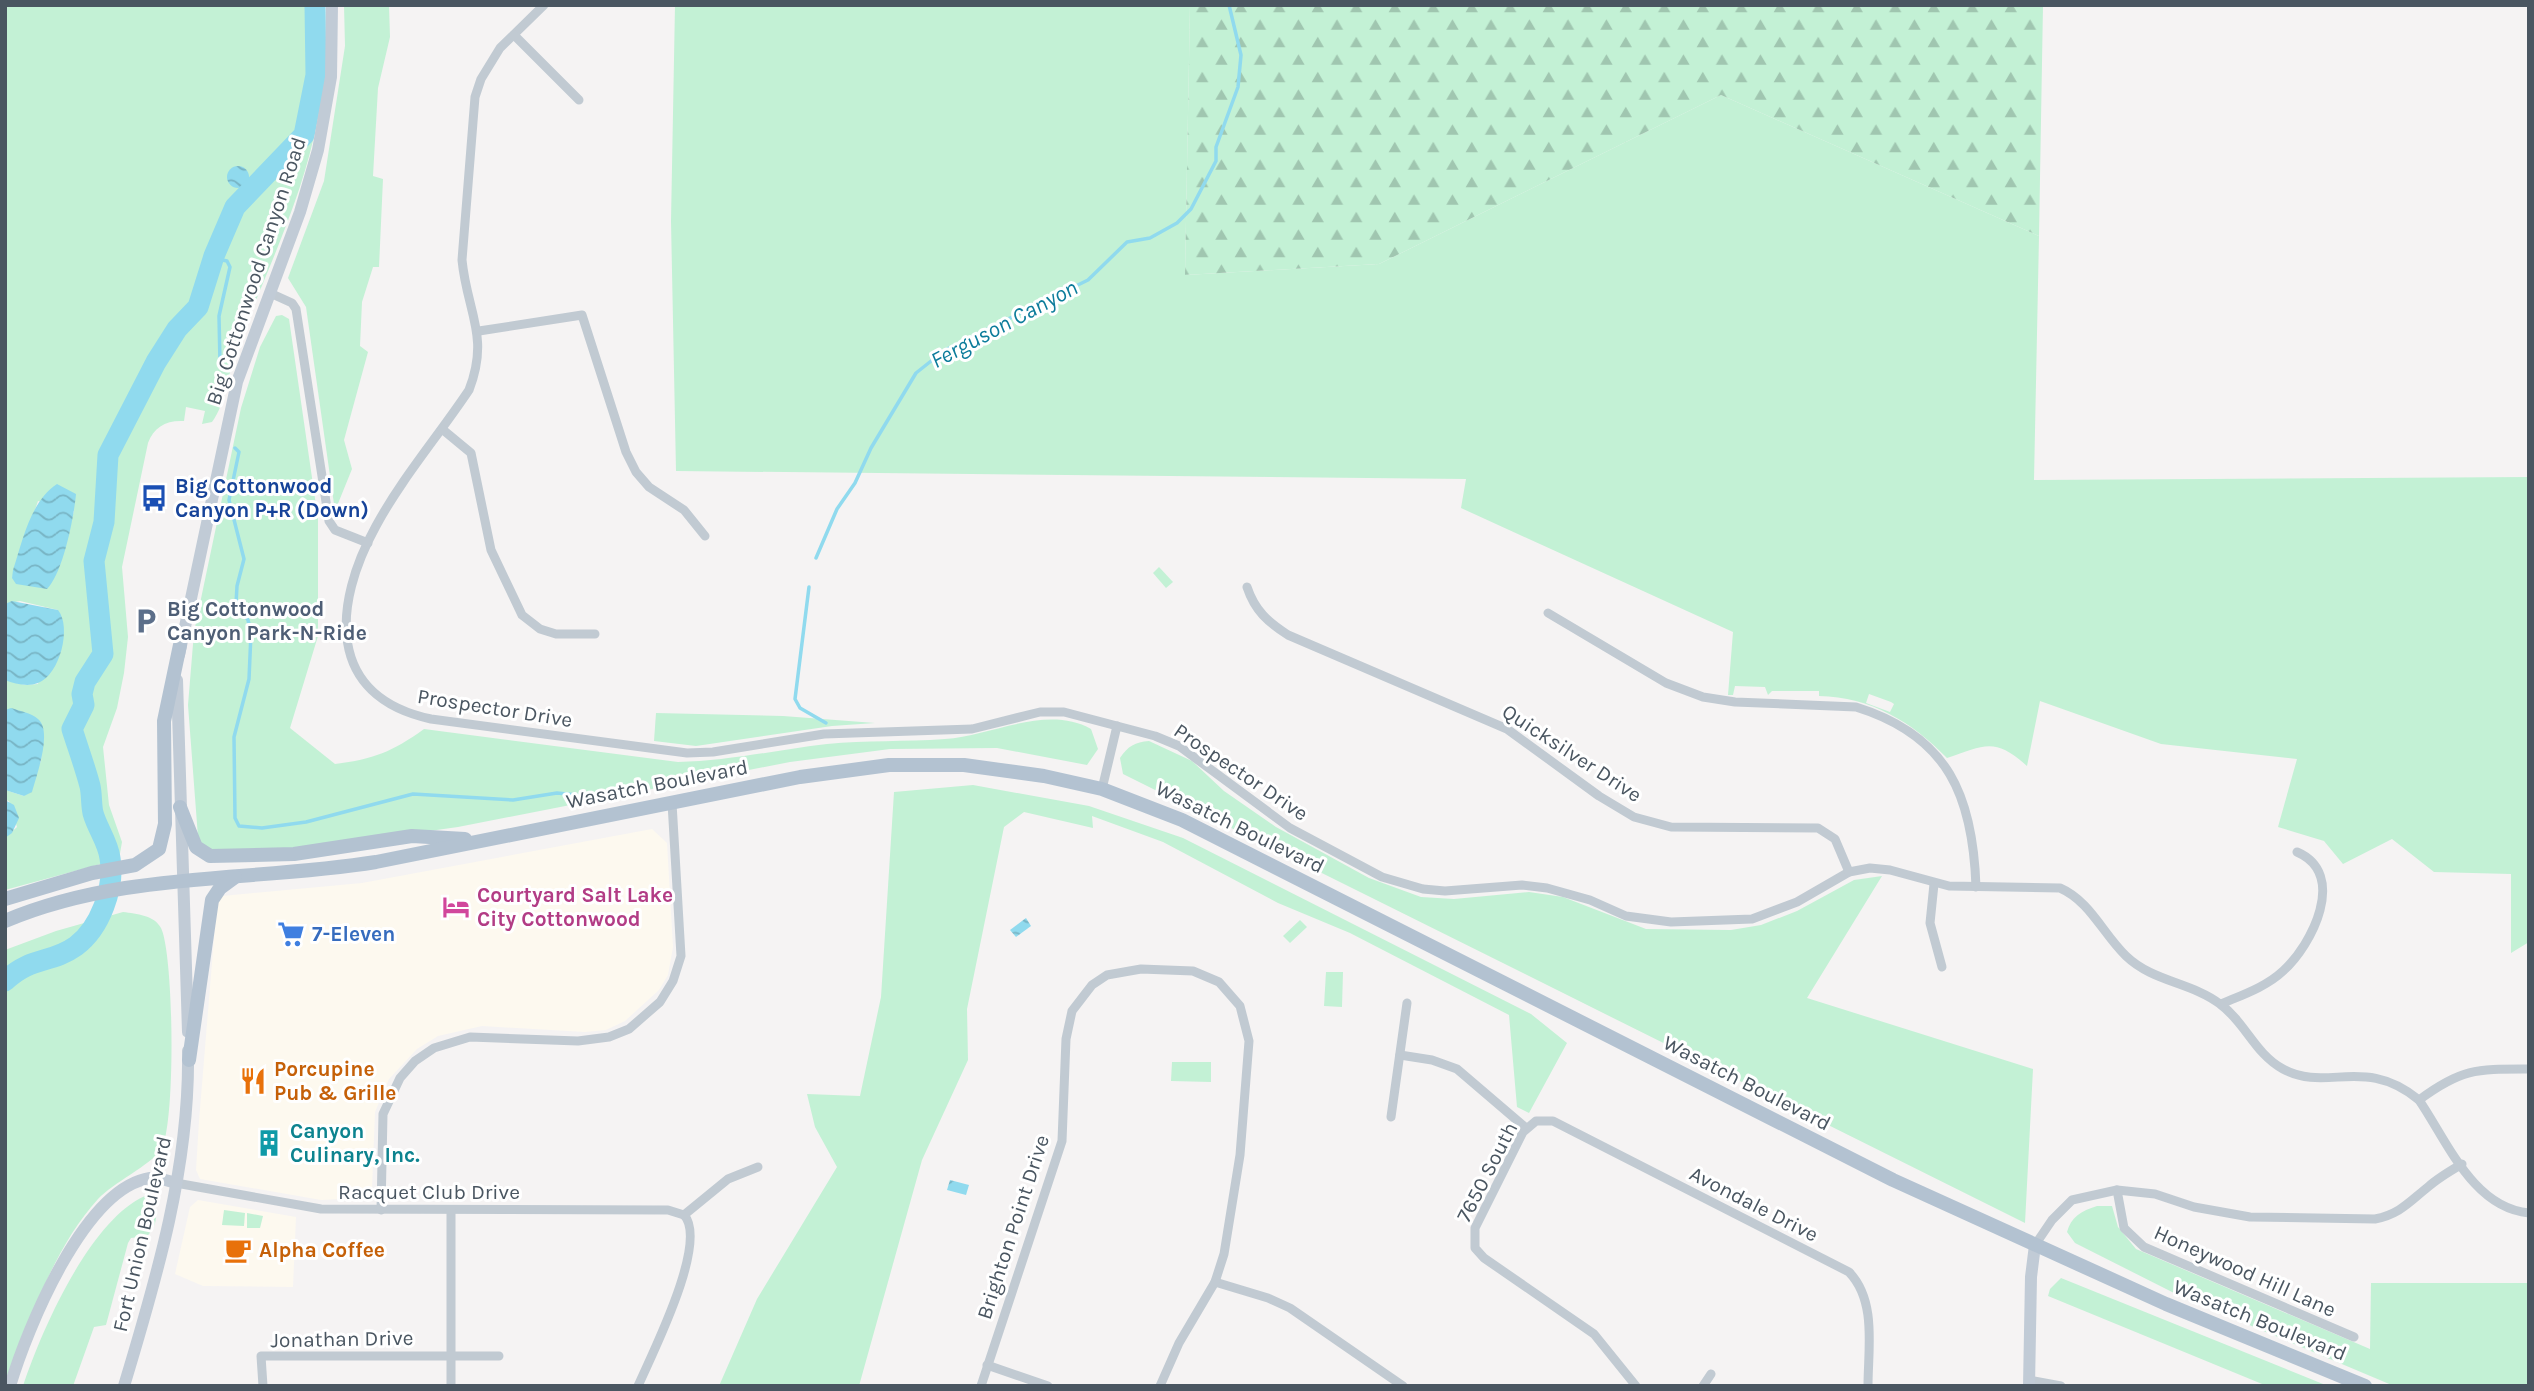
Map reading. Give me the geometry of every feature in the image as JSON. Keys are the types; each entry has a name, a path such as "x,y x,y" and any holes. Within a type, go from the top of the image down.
{"main road":[{"name":"Big Cottonwood Canyon Road","path":"185,880 176,705 180,645 231,403 309,184 325,119 331,77 332,5"},
{"path":"5,899 92,873 141,863 155,853 163,836 164,721 180,645"},
{"name":"Wasatch Boulevard","path":"5,921 43,907 93,894 185,880 335,868 824,773 906,765 1008,770 1102,789 1181,820 1893,1180 2166,1304 2365,1386"},
{"path":"180,807 196,847 210,856 294,854 412,836 488,840"},
{"path":"189,1060 212,900 220,888 236,876"},
{"name":"Fort Union Boulevard","path":"124,1386 151,1295 184,1134 189,1060 185,880"},
{"path":"10,1386 50,1289 89,1219 117,1193 134,1184 151,1178 176,1183"},
{"path":"2029,1383 2031,1277 2035,1245"}],"street":[{"name":"Prospector Drive","path":"541,6 489,63 475,97 462,260 464,279 479,331 476,372 469,390 376,525 345,620 347,652 366,685 394,707 412,715 687,752 713,752 824,734 972,729 1040,712 1064,712 1178,746 1290,828 1382,877 1423,889 1445,891 1522,885 1568,893 1642,920 1728,922 1775,912 1849,872 1870,868 1890,870 1934,884 1976,887 2043,886 2073,894 2126,956 2142,969 2221,1004 2258,1049 2286,1071 2303,1075 2382,1078 2407,1090 2419,1100 2480,1189 2496,1204 2529,1213"},
{"path":"514,35 579,100"},
{"path":"270,293 285,299 296,309 329,522 335,530 368,543"},
{"path":"479,331 582,315 636,472 649,487 684,510 705,536"},
{"path":"442,429 471,453 491,550 522,615 540,629 556,634 595,634"},
{"name":"Quicksilver Drive","path":"1247,587 1252,603 1266,621 1288,635 1507,729 1599,796 1634,817 1671,827 1818,828 1835,839 1849,872"},
{"path":"1548,613 1665,683 1685,691 1735,702 1856,708 1875,713 1912,733 1934,753 1954,779 1968,813 1976,887"},
{"path":"1102,789 1117,726"},
{"path":"381,1210 383,1114 400,1078 415,1061 434,1048 470,1037 578,1041 602,1039 629,1029 660,1002 673,981 681,956 672,803"},
{"path":"2221,1004 2266,984 2283,971 2311,934 2319,914 2322,879 2308,857 2297,852"},
{"path":"1934,884 1930,923 1942,967"},
{"name":"Brighton Point Drive","path":"981,1386 1062,1141 1067,1025 1080,998 1107,975 1141,969 1185,970 1206,975 1230,991 1240,1006 1250,1041 1240,1155 1230,1228 1214,1282 1179,1343 1160,1386"},
{"path":"1391,1117 1406,1003"},
{"path":"1400,1055 1432,1060 1457,1069 1526,1128"},
{"path":"2419,1100 2456,1075 2471,1070 2529,1069"},
{"name":"7650 South","path":"1536,1121 1526,1128 1475,1228 1474,1242 1484,1258 1594,1334 1636,1386"},
{"name":"Avondale Drive","path":"1536,1121 1553,1121 1849,1272 1860,1287 1868,1310 1868,1386"},
{"path":"2035,1245 2052,1220 2072,1200 2118,1191 2155,1194 2194,1207 2250,1217 2375,1219 2404,1209 2428,1186 2462,1164"},
{"path":"638,1386 683,1274 691,1237 691,1227 684,1214 728,1178 758,1167"},
{"name":"Racquet Club Drive","path":"176,1183 297,1206 381,1210 668,1210 684,1214"},
{"name":"Honeywood Hill Lane","path":"2118,1191 2124,1228 2144,1247 2354,1338"},
{"path":"451,1210 451,1386"},
{"path":"1214,1282 1268,1298 1290,1308 1403,1386"},
{"path":"451,1355 499,1356"},
{"name":"Jonathan Drive","path":"263,1386 261,1356 451,1355"},
{"path":"988,1365 1048,1386"},
{"path":"1703,1386 1711,1374"},
{"path":"2029,1383 2061,1386"}],"shaded area":[{"path":"652,829 667,843 673,947 668,975 659,990 625,1021 606,1030 585,1032 482,1026 438,1036 417,1049 389,1079 375,1112 372,1189 365,1198 321,1200 200,1179 196,1170 199,1121 217,902 222,896 362,883"},
{"path":"198,1200 296,1217 293,1287 203,1286 175,1274 190,1207"}],"green space":[{"path":"5,5 325,5 323,79 311,150 293,207 237,347 221,405 212,422 202,424 205,411 186,407 184,421 162,426 148,443 122,567 128,637 124,673 117,708 103,747 109,805 122,842 119,859 5,890 5,838 17,827 9,801 5,800 5,790 24,796 41,761 43,734 11,709 5,710 5,680 25,685 38,684 58,610 20,601 5,604","holes":["38,501 74,511 56,574 12,578"]},
{"path":"344,5 389,5 390,37 378,88 373,176 383,179 379,267 373,267 362,302 360,346 368,352 344,440 352,469 335,511 306,307 288,278 324,181 345,46"},
{"path":"675,5 1190,5 1185,275 1379,264 1721,95 2039,236 2034,480 2529,477 2529,942 2511,953 2511,874 2434,872 2392,839 2343,864 2324,841 2278,827 2297,759 2161,744 2040,701 2027,766 2006,751 1989,746 1947,758 1905,723 1856,701 1819,696 1819,691 1772,691 1768,695 1765,687 1735,686 1733,695 1728,695 1733,632 1461,508 1466,479 676,471 671,221","holes":["1869,694 1894,704 1890,712 1866,703"]},
{"path":"1190,5 2043,5 2039,236 1721,95 1379,264 1185,275"},
{"path":"282,315 289,319 318,519 318,636 290,728 335,764 382,753 424,729 678,762 827,744 963,737 1038,720 1056,720 1074,722 1091,729 1098,749 1087,765 997,748 890,749 790,762 458,827 294,850 209,851 202,846 198,837 188,705 194,632 241,408 260,347 276,316"},
{"path":"1159,567 1173,582 1166,588 1153,573"},
{"path":"656,713 783,716 875,723 832,726 696,746 654,741"},
{"path":"1149,741 1192,761 1224,791 1276,827 1369,878 1421,897 1454,899 1529,892 1563,897 1646,929 1731,930 1761,925 1797,911 1854,880 1882,876 1807,998 2033,1069 2025,1223 1123,774 1120,758 1123,754 1132,745"},
{"path":"973,785 1089,806 1183,838 1531,1014 1567,1043 1529,1113 1517,1107 1509,1015 1350,933 1278,903 1163,842 1092,816 1093,828 1024,812 1004,827 967,1009 968,1060 922,1160 859,1386 719,1386 757,1299 837,1167 815,1127 807,1094 860,1096 881,997 894,792"},
{"path":"123,912 154,920 161,928 165,944 172,1040 166,1135 156,1156 98,1199 82,1219 55,1263 5,1384 5,950 56,931"},
{"path":"1300,920 1307,927 1290,943 1283,936"},
{"path":"1326,972 1343,972 1342,1007 1324,1006"},
{"path":"1172,1062 1211,1062 1211,1082 1171,1081"},
{"path":"145,1196 150,1199 155,1209 154,1227 147,1236 131,1238 128,1243 106,1325 94,1327 73,1386 23,1386 55,1308 87,1252 105,1228 125,1209"},
{"path":"2097,1206 2112,1206 2118,1227 2136,1249 2370,1349 2371,1283 2529,1283 2529,1386 2394,1386 2178,1295 2075,1243 2067,1232 2071,1222 2082,1212"},
{"path":"224,1210 245,1213 244,1226 222,1225"},
{"path":"247,1213 263,1216 260,1228 247,1228"},
{"path":"2061,1278 2328,1386 2267,1386 2048,1296 2050,1289"}],"water":[{"path":"234,166 242,166 249,173 249,181 242,188 234,188 227,181 227,173"},
{"path":"57,484 76,494 70,530 58,571 47,589 16,584 12,578 13,570 29,522 40,501"},
{"path":"12,601 58,610 62,618 64,638 58,661 46,678 38,683 22,684 5,680 5,604"},
{"path":"11,708 38,719 44,733 42,754 32,792 24,796 5,790 5,710"},
{"path":"5,800 14,805 19,818 12,833 5,838"},
{"path":"1026,918 1031,926 1016,937 1010,930"},
{"path":"950,1180 969,1185 966,1195 947,1190"}],"waterway":[{"path":"5,981 32,964 58,956 76,946 99,918 108,894 111,870 109,852 93,813 90,786 72,729 84,705 82,694 85,682 103,654 94,561 104,522 108,455 156,362 177,329 198,307 214,256 235,207 304,135 316,75 315,5"},
{"name":"Ferguson Canyon","path":"816,558 837,509 855,483 871,448 916,373 945,350 1088,280 1127,242 1150,238 1177,223 1191,209 1216,161 1216,147 1238,87 1241,55 1229,5"},
{"path":"213,258 227,261 230,267 219,316 220,363"},
{"path":"235,448 239,452 229,500 244,559 237,586 236,604 248,620 251,633 249,679 234,737 235,818 239,826 262,828 306,822 413,794 513,800 557,793 577,795"},
{"name":"Ferguson Canyon","path":"809,587 795,699 800,708 826,723"}],"place":[{"name":"Big Cottonwood Canyon P+R (Down)","path":"154,498"},
{"name":"Big Cottonwood Canyon Park-N-Ride","path":"146,621"},
{"name":"Courtyard Salt Lake City Cottonwood","path":"456,907"},
{"name":"7-Eleven","path":"291,934"},
{"name":"Porcupine Pub & Grille","path":"253,1081"},
{"name":"Canyon Culinary, Inc.","path":"269,1143"},
{"name":"Alpha Coffee","path":"238,1250"}]}
